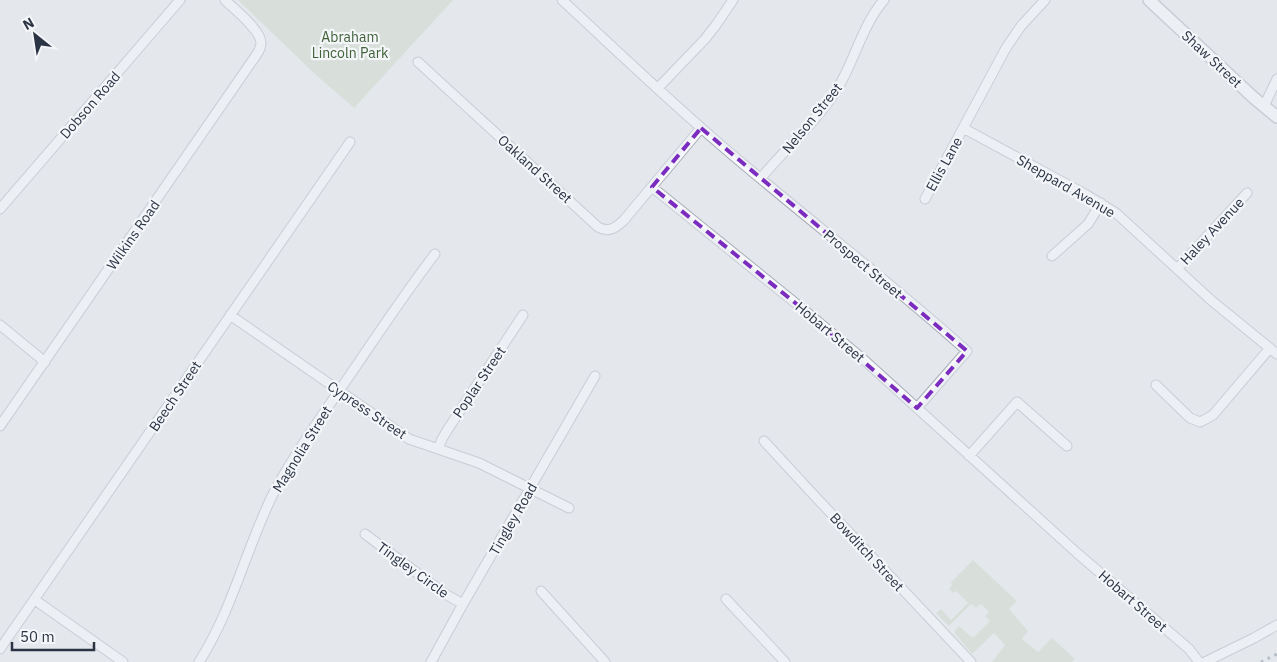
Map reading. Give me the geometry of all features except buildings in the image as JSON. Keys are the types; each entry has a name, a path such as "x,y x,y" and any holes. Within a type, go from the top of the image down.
{"street":[{"name":"Dobson Road","path":"0,209 180,0"},
{"name":"Wilkins Road","path":"0,426 255,58 261,42 259,35 225,0"},
{"path":"562,0 573,4 701,128 652,187"},
{"path":"658,88 705,39 733,0"},
{"name":"Nelson Street","path":"761,178 815,118 836,91 884,0"},
{"path":"963,128 1011,41 1021,26 1044,0"},
{"name":"Shaw Street","path":"1149,0 1277,117"},
{"name":"Oakland Street","path":"418,62 601,229 608,230 619,225 652,187"},
{"path":"1264,106 1277,80"},
{"name":"Prospect Street","path":"701,128 967,351 917,408"},
{"name":"Ellis Lane","path":"924,199 963,128"},
{"name":"Sheppard Avenue","path":"963,128 1101,203 1128,223 1212,301 1273,351"},
{"name":"Beech Street","path":"0,650 350,142"},
{"name":"Hobart Street","path":"652,187 804,310 872,368 1093,567 1189,649 1199,662"},
{"name":"Haley Avenue","path":"1177,270 1248,193"},
{"path":"1052,256 1088,224 1101,203"},
{"name":"Magnolia Street","path":"200,662 223,619 274,493 300,448 407,291 435,254"},
{"name":"Cypress Street","path":"230,315 409,439 479,463 569,508"},
{"name":"Poplar Street","path":"438,449 445,434 523,316"},
{"path":"0,325 45,362"},
{"path":"1156,385 1190,418 1197,421 1204,420 1217,411 1273,351"},
{"name":"Tingley Road","path":"431,662 596,376"},
{"path":"969,456 1017,402 1068,446"},
{"name":"Bowditch Street","path":"764,441 815,498 971,662"},
{"name":"Tingley Circle","path":"365,534 445,594 463,604"},
{"path":"541,591 605,662"},
{"path":"726,599 785,662"},
{"path":"35,600 123,662"},
{"path":"1205,662 1277,625"}],"highlighted area":[{"path":"701,128 967,351 917,408 804,310 652,187"}],"green space":[{"name":"Abraham Lincoln Park","path":"238,0 453,0 354,108 316,75"},
{"path":"973,560 1017,601 1009,609 1028,631 1022,639 1038,652 1052,638 1075,659 1072,662 992,662 1005,645 994,633 972,654 954,632 959,626 973,638 990,621 985,616 989,612 981,604 976,608 971,604 949,626 936,613 941,609 951,620 968,603 956,591 953,593 949,589 952,585 951,582"}],"railway":[{"path":"1261,662 1277,654"}]}
